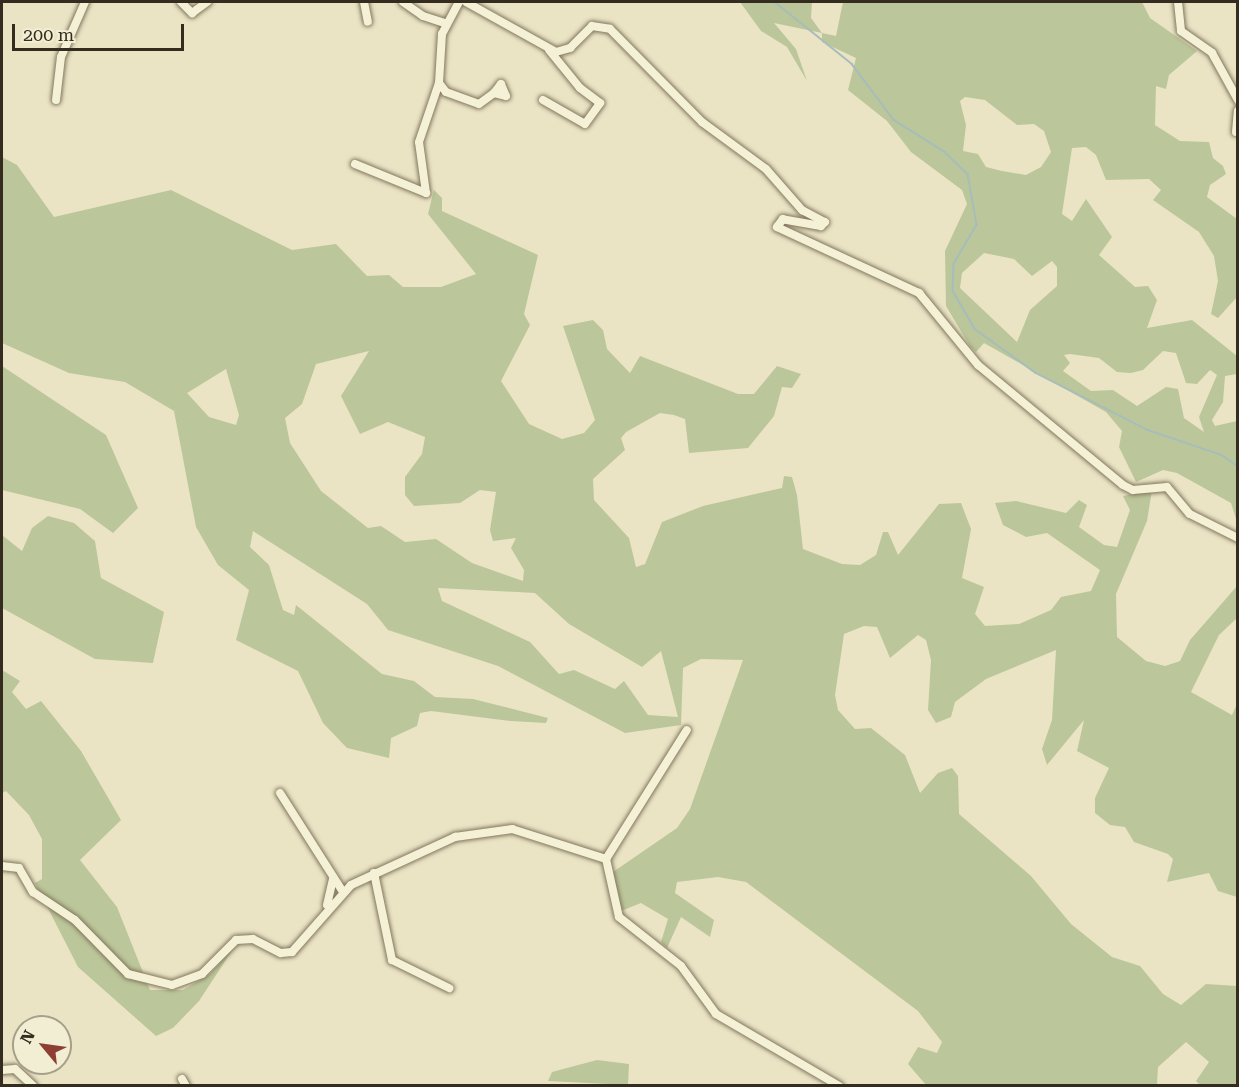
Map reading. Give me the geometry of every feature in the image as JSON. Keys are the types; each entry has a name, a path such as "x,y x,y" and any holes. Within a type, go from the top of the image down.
{"street":[{"path":"56,100 59,65 85,2"},
{"path":"181,2 192,13 207,2"},
{"path":"364,2 368,22"},
{"path":"403,2 423,16 446,23"},
{"path":"355,164 426,193 419,142 439,83 438,51 446,23 459,2"},
{"path":"466,2 549,50 580,88 600,103 585,124 543,100"},
{"path":"1178,2 1181,32 1212,53 1238,100"},
{"path":"549,50 570,48 592,26 609,29 702,122 766,169 802,210 825,222 821,226 783,219 777,228 920,293 978,365 1123,485 1133,490 1167,488 1190,514 1238,538"},
{"path":"439,83 446,92 480,104 494,93"},
{"path":"1236,132 1238,111"},
{"path":"687,730 606,859 619,917 674,958 716,1014 839,1086"},
{"path":"280,793 333,879 343,891"},
{"path":"2,866 19,868 33,892 75,920 118,966 160,985 183,984 202,974 236,940 253,939 281,953 292,952 327,906 343,891 426,847 498,829 544,837 606,859"},
{"path":"374,873 392,960 449,988"},
{"path":"327,906 333,879"},
{"path":"2,1070 15,1069 33,1086"}],"green space":[{"path":"740,2 812,2 811,18 822,33 774,23 796,49 807,81 787,47 761,31"},
{"path":"843,2 1142,2 1150,18 1197,51 1169,75 1166,89 1156,86 1155,125 1180,141 1209,142 1213,158 1223,166 1226,174 1210,185 1207,197 1237,219 1237,297 1218,318 1211,314 1218,281 1214,256 1199,232 1153,200 1161,190 1149,179 1106,180 1096,155 1086,147 1072,148 1062,214 1072,221 1086,199 1112,237 1099,255 1135,287 1148,286 1157,300 1147,328 1192,320 1237,356 1237,374 1225,376 1223,402 1212,420 1215,426 1237,421 1237,522 1231,503 1177,473 1163,470 1136,482 1119,447 1122,431 1106,412 984,343 976,352 970,346 946,306 945,251 967,204 962,190 911,152 887,121 848,90 856,58 822,42 822,33 836,36","holes":["965,97 985,100 1017,125 1034,124 1044,131 1051,152 1041,167 1026,175 1002,171 986,167 978,154 963,151 966,125 960,101","984,253 1014,259 1032,276 1052,261 1057,267 1057,286 1030,310 1017,342 960,288 962,273","1163,351 1176,353 1186,383 1197,384 1210,370 1217,375 1199,417 1204,432 1184,418 1178,389 1166,387 1137,406 1113,390 1091,391 1063,371 1070,363 1064,355 1099,358 1117,372 1131,373 1143,370"]},
{"path":"2,157 17,165 54,217 171,190 292,250 336,244 367,276 389,275 403,287 441,287 476,274 428,214 434,190 442,198 442,211 538,255 524,314 530,325 501,381 529,424 562,439 584,433 595,420 563,326 593,320 603,330 607,349 630,373 640,356 738,394 754,394 777,366 801,374 792,388 782,387 774,416 748,448 689,453 685,419 660,413 626,432 621,438 625,450 593,479 594,500 629,538 636,567 645,564 662,522 703,506 782,488 784,476 792,477 797,495 803,549 842,564 860,565 876,555 883,532 888,532 898,555 939,504 961,503 971,529 962,578 984,587 975,614 985,626 1019,624 1051,610 1061,597 1091,591 1100,570 1047,533 1026,537 1003,525 995,503 1016,501 1066,513 1079,500 1087,505 1079,527 1104,545 1117,547 1130,510 1123,496 1152,490 1147,521 1116,594 1117,637 1146,661 1165,666 1180,661 1190,640 1237,586 1237,618 1219,635 1191,692 1232,715 1237,704 1237,897 1218,891 1209,873 1167,882 1173,859 1168,854 1134,842 1125,827 1110,825 1095,813 1095,798 1109,768 1077,751 1084,720 1047,765 1042,749 1052,720 1056,650 986,679 955,702 951,717 936,723 928,710 931,660 926,640 918,635 890,658 877,627 864,626 844,634 835,695 838,710 855,729 871,728 905,755 920,793 938,773 952,768 958,776 959,814 1031,876 1071,924 1112,957 1140,966 1163,994 1181,1005 1206,984 1237,986 1237,1085 1200,1085 1196,1081 1209,1062 1186,1042 1158,1067 1157,1085 926,1085 908,1064 918,1047 937,1053 942,1042 918,1011 746,882 718,877 677,882 675,893 714,920 710,937 681,917 667,948 661,942 668,919 641,903 621,911 613,872 677,828 690,809 743,660 701,659 683,668 681,725 625,733 498,666 388,630 367,604 253,531 250,547 269,565 283,610 294,615 296,605 382,674 414,681 435,697 473,699 548,718 546,723 511,721 431,711 420,713 417,726 391,738 389,758 347,748 323,723 298,671 236,640 249,590 218,565 196,527 174,411 125,382 69,373 2,343","holes":["369,351 341,396 360,434 388,422 425,437 422,454 405,477 405,495 414,506 460,503 480,490 496,492 490,530 493,541 516,538 511,548 524,570 523,581 472,563 436,539 405,542 381,526 368,528 321,491 290,443 285,418 302,404 316,364","226,369 239,415 236,425 209,417 187,393","438,588 535,593 569,624 642,667 661,651 678,717 648,715 624,681 615,689 574,670 559,674 530,642 442,601"]},
{"path":"2,366 106,435 138,508 113,533 80,509 2,490"},
{"path":"48,516 74,523 95,541 101,578 164,612 153,663 95,659 2,608 2,535 22,551 32,528"},
{"path":"2,670 20,681 12,692 26,709 41,701 81,751 121,820 80,860 117,907 150,990 183,990 210,974 235,946 199,1001 173,1028 156,1036 78,967 35,883 42,879 42,839 29,815 6,791 2,793"},
{"path":"597,1060 629,1064 628,1085 548,1081 552,1072"}],"waterway":[{"path":"775,2 852,64 894,120 945,152 968,174 977,225 954,264 953,291 975,329 1036,373 1148,430 1222,455 1238,466"}]}
